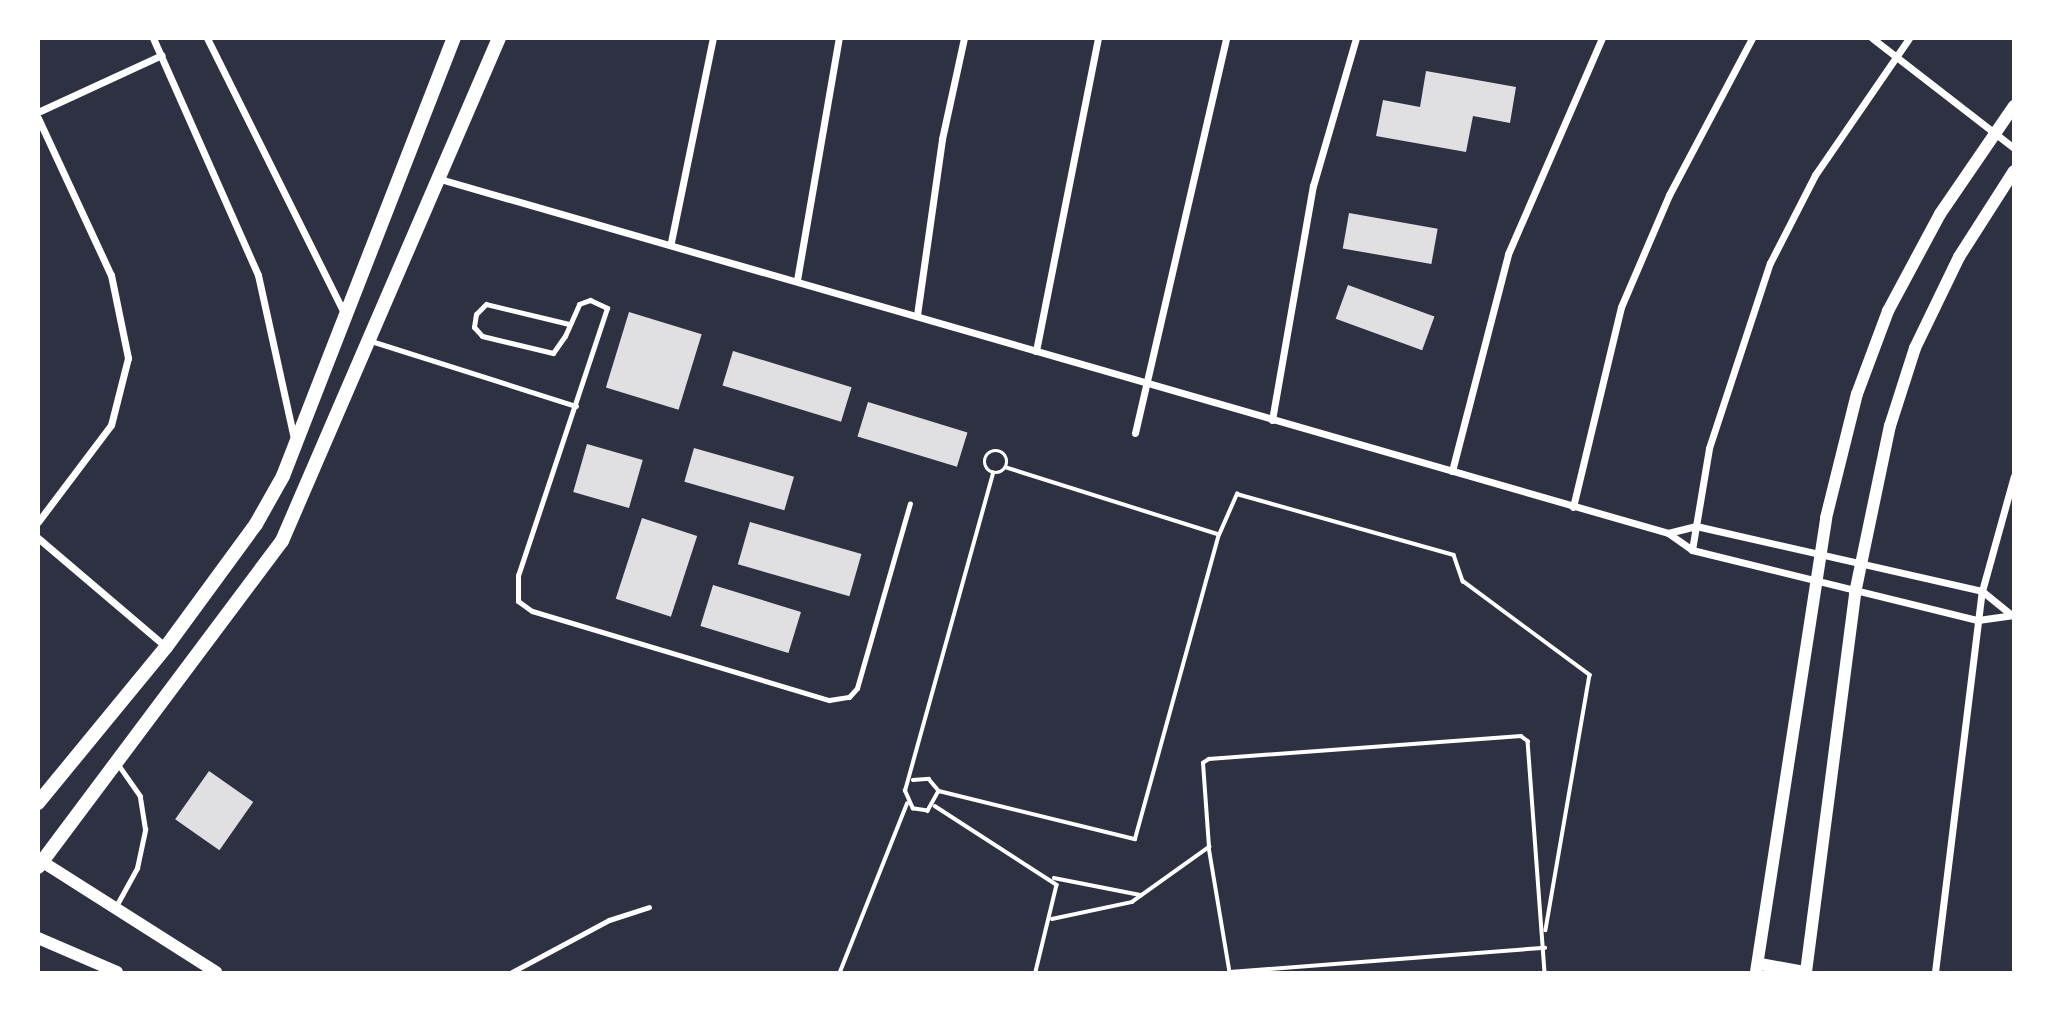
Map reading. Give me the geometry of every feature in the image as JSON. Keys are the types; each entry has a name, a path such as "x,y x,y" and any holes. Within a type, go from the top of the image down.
{"main road":[{"path":"38,803 166,647 256,524 296,445 454,38"},
{"path":"40,863 118,765 282,541 371,341 499,38"}],"street":[{"path":"153,38 258,275 296,445"},
{"path":"207,38 346,319"},
{"path":"671,242 713,38"},
{"path":"797,280 839,38"},
{"path":"917,315 942,139 964,38"},
{"path":"1036,351 1098,38"},
{"path":"1135,433 1226,38"},
{"path":"1272,420 1313,186 1356,38"},
{"path":"1452,471 1512,243 1602,38"},
{"path":"1573,507 1621,307 1669,195 1752,38"},
{"path":"1872,38 2014,148"},
{"path":"1692,550 1709,447 1770,263 1815,175 1909,38"},
{"path":"38,112 162,55"},
{"path":"2014,106 1993,133 1888,311 1857,394 1816,584 1758,968 1805,972 1855,593 1890,426 1915,348 1959,257 2014,171"},
{"path":"38,118 111,275 128,358 111,425 38,522"},
{"path":"440,179 671,242 1147,384 1668,533 1692,550 1816,584 1979,620 2013,615"},
{"path":"1935,972 1983,591 2014,476"},
{"path":"1668,533 1696,526 1861,566 1983,591 2013,615"},
{"path":"38,538 166,647"},
{"path":"40,863 216,972"},
{"path":"38,937 117,972"}],"lane":[{"path":"569,324 486,304 474,327 482,336 553,353 569,324 579,303 590,300 607,308 518,575 518,601 532,611 800,692 830,700 849,697 858,688 910,503"},
{"path":"371,341 576,406"},
{"path":"114,910 137,868 145,829 140,796 118,765"},
{"path":"512,972 609,920 649,907"}],"path":[{"path":"840,972 907,804 905,791 913,780 993,473 985,461 993,451 1003,453 1007,468"},
{"path":"993,473 1007,468 1219,536"},
{"path":"913,780 929,779 939,791 1135,839 1219,536 1237,494 1454,555 1463,581 1590,675 1545,936"},
{"path":"1545,948 1230,972 1209,847 1203,763 1209,759 1521,736 1528,741 1545,936 1545,948 1545,972"},
{"path":"935,806 939,791"},
{"path":"907,804 920,812 935,806"},
{"path":"935,806 1052,878 1141,895"},
{"path":"1052,919 1141,895 1209,847"},
{"path":"1036,972 1059,896 1052,878"}],"building":[{"path":"1426,71 1516,87 1510,123 1473,116 1466,152 1376,136 1383,100 1420,107"},
{"path":"1349,213 1438,229 1431,264 1343,248"},
{"path":"1348,285 1434,316 1422,350 1336,319"},
{"path":"629,312 702,334 679,410 606,388"},
{"path":"733,351 852,387 841,422 722,385"},
{"path":"868,402 967,432 957,467 857,436"},
{"path":"587,444 643,460 629,508 573,492"},
{"path":"694,448 794,477 784,510 684,482"},
{"path":"642,518 697,536 671,617 616,599"},
{"path":"750,522 862,554 849,596 738,564"},
{"path":"713,585 801,612 788,653 700,626"},
{"path":"209,771 253,802 219,850 175,819"}]}
